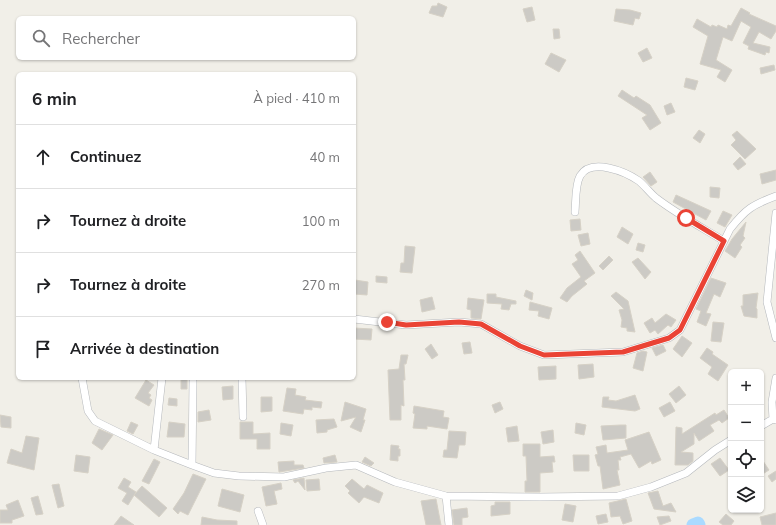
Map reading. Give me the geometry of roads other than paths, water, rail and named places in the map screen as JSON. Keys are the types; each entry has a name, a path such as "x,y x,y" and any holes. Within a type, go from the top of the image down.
{"street":[{"path":"575,212 580,176 585,170 595,167 612,168 624,172 640,182 656,198 724,241"},
{"path":"356,319 406,325 459,322 481,324 520,346 544,355 623,352 669,338 680,330 724,241 741,216 753,204 776,196"},
{"path":"776,213 767,302 776,338"},
{"path":"764,424 775,419 772,402 776,378"},
{"path":"82,380 88,411 95,421 154,450 214,473 239,476 284,477 326,468 356,465 395,482 446,496 618,496 651,487 686,473 715,450 729,441"},
{"path":"154,450 162,380"},
{"path":"242,380 243,417"},
{"path":"192,465 193,381"},
{"path":"446,496 449,525"},
{"path":"258,511 263,525"}],"waterway":[{"path":"693,525 698,523 699,525"}]}
